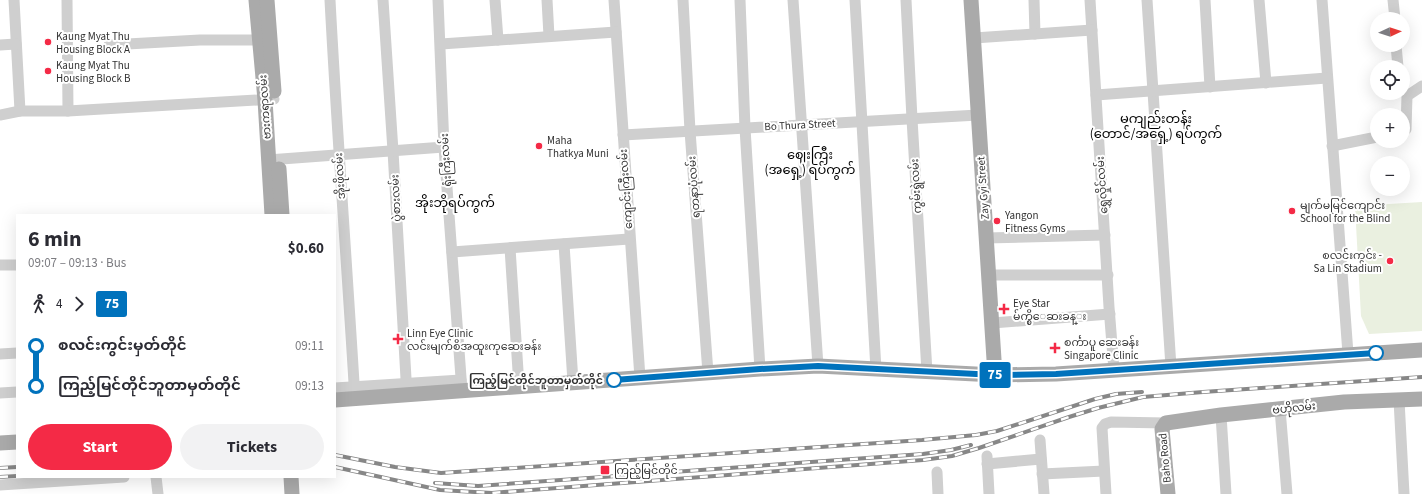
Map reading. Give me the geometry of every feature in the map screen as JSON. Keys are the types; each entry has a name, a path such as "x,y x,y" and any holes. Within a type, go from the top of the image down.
{"main road":[{"name":"ဗားကရာလမ်း","path":"256,0 265,40"},
{"name":"ဗားကရာလမ်း","path":"267,0 265,40 274,159 282,214"},
{"name":"Zay Gyi Street","path":"972,0 988,275 996,375"},
{"name":"ဗားကရာလမ်း","path":"272,214 274,159"},
{"path":"336,400 355,393 462,385 519,386 818,366 996,375 1056,374 1422,350"},
{"name":"ဗဟိုလမ်း","path":"1166,423 1221,415 1344,402 1422,399"},
{"name":"Baho Road","path":"1166,423 1162,429 1168,494"},
{"path":"0,443 16,442"},
{"path":"291,478 292,494"}],"street":[{"path":"14,0 20,111"},
{"path":"67,0 68,111"},
{"name":"အိုးဖိုလမ်း","path":"330,0 338,154 355,393"},
{"name":"ပွဲစားလမ်း","path":"383,0 406,390"},
{"name":"ရုံးကြီးလမ်း","path":"438,0 441,44 444,147 462,385"},
{"path":"495,0 498,40"},
{"path":"547,0 549,36"},
{"name":"ကျောင်းကြီးလမ်း","path":"614,0 629,239 640,378"},
{"name":"ရတနာပုံလမ်း","path":"683,0 690,131 708,373"},
{"path":"740,0 745,128 760,369"},
{"path":"793,0 818,366"},
{"path":"855,0 876,370"},
{"name":"ကွမ်းရွဲလမ်း","path":"906,0 926,372"},
{"path":"1034,0 1035,34"},
{"name":"ရွှေလှိုင်လမ်း","path":"1090,0 1114,370"},
{"path":"1147,0 1171,367"},
{"path":"1205,0 1210,86"},
{"path":"1259,0 1266,83"},
{"path":"1322,0 1348,354"},
{"path":"1393,0 1394,12"},
{"path":"974,38 1092,30"},
{"path":"441,44 616,32"},
{"path":"109,45 200,40 265,40"},
{"path":"0,45 16,44"},
{"path":"1096,95 1327,78"},
{"path":"1407,108 1407,96 1422,86"},
{"path":"0,115 20,111 68,111 270,100"},
{"name":"Bo Thura Street","path":"623,135 978,115"},
{"path":"1332,146 1370,138"},
{"path":"274,159 444,147"},
{"path":"986,238 1105,235"},
{"path":"452,252 629,239"},
{"path":"564,244 574,382"},
{"path":"510,248 519,386"},
{"path":"0,265 16,264"},
{"path":"988,275 1108,275"},
{"path":"992,323 1110,314"},
{"path":"0,354 16,353"},
{"path":"336,388 355,393"},
{"path":"0,393 16,392"},
{"path":"1399,400 1404,494"},
{"path":"1280,409 1287,494"},
{"path":"1221,415 1226,494"},
{"path":"1106,494 1102,428 1105,424 1111,422 1166,423"},
{"path":"1040,440 1044,494"},
{"path":"989,494 987,460 1041,459"},
{"path":"937,472 938,494"},
{"path":"1042,474 1104,472"},
{"path":"0,485 108,478"},
{"path":"156,478 158,494"}],"green space":[{"name":"စလင်းကွင်း - Sa Lin Stadium","path":"1422,202 1422,331 1369,334 1361,316 1355,206"}],"railway":[{"path":"336,467 440,490 492,493 923,460 952,456 1098,408 1143,397 1422,377"},
{"path":"336,455 395,467 441,473 922,440 976,435 997,431 1095,399 1116,394 1142,392"},
{"path":"435,483 478,486 923,454 951,450 971,445"},
{"path":"0,468 16,467"},
{"path":"0,477 16,476"}],"bus line":[{"name":"75","path":"614,380 818,366 996,375 1056,374 1376,353"}],"place":[{"name":"Kaung Myat Thu Housing Block A","path":"48,42"},
{"name":"Kaung Myat Thu Housing Block B","path":"48,71"},
{"name":"Maha Thatkya Muni","path":"539,146"},
{"name":"မျက်မမြင်ကျောင်း School for the Blind","path":"1292,211"},
{"name":"Yangon Fitness Gyms","path":"997,221"},
{"name":"စလင်းကွင်း - Sa Lin Stadium","path":"1390,261"},
{"name":"Eye Star မ်က္စိေဆးခန္း","path":"1004,309"},
{"name":"Linn Eye Clinic လင်းမျက်စိအထူးကုဆေးခန်း","path":"398,339"},
{"name":"စင်္ကာပူ ဆေးခန်း Singapore Clinic","path":"1055,348"},
{"name":"ကြည့်မြင်တိုင်ဘူတာမှတ်တိုင်","path":"614,380"},
{"name":"ကြည့်မြင်တိုင်","path":"605,470"}],"district":[{"name":"မကျည်းတန်း (တောင်/အရှေ့) ရပ်ကွက်","path":"1156,126"},
{"name":"ဈေးကြီး (အရှေ့) ရပ်ကွက်","path":"810,162"},
{"name":"အိုးဘိုရပ်ကွက်","path":"455,203"}]}
